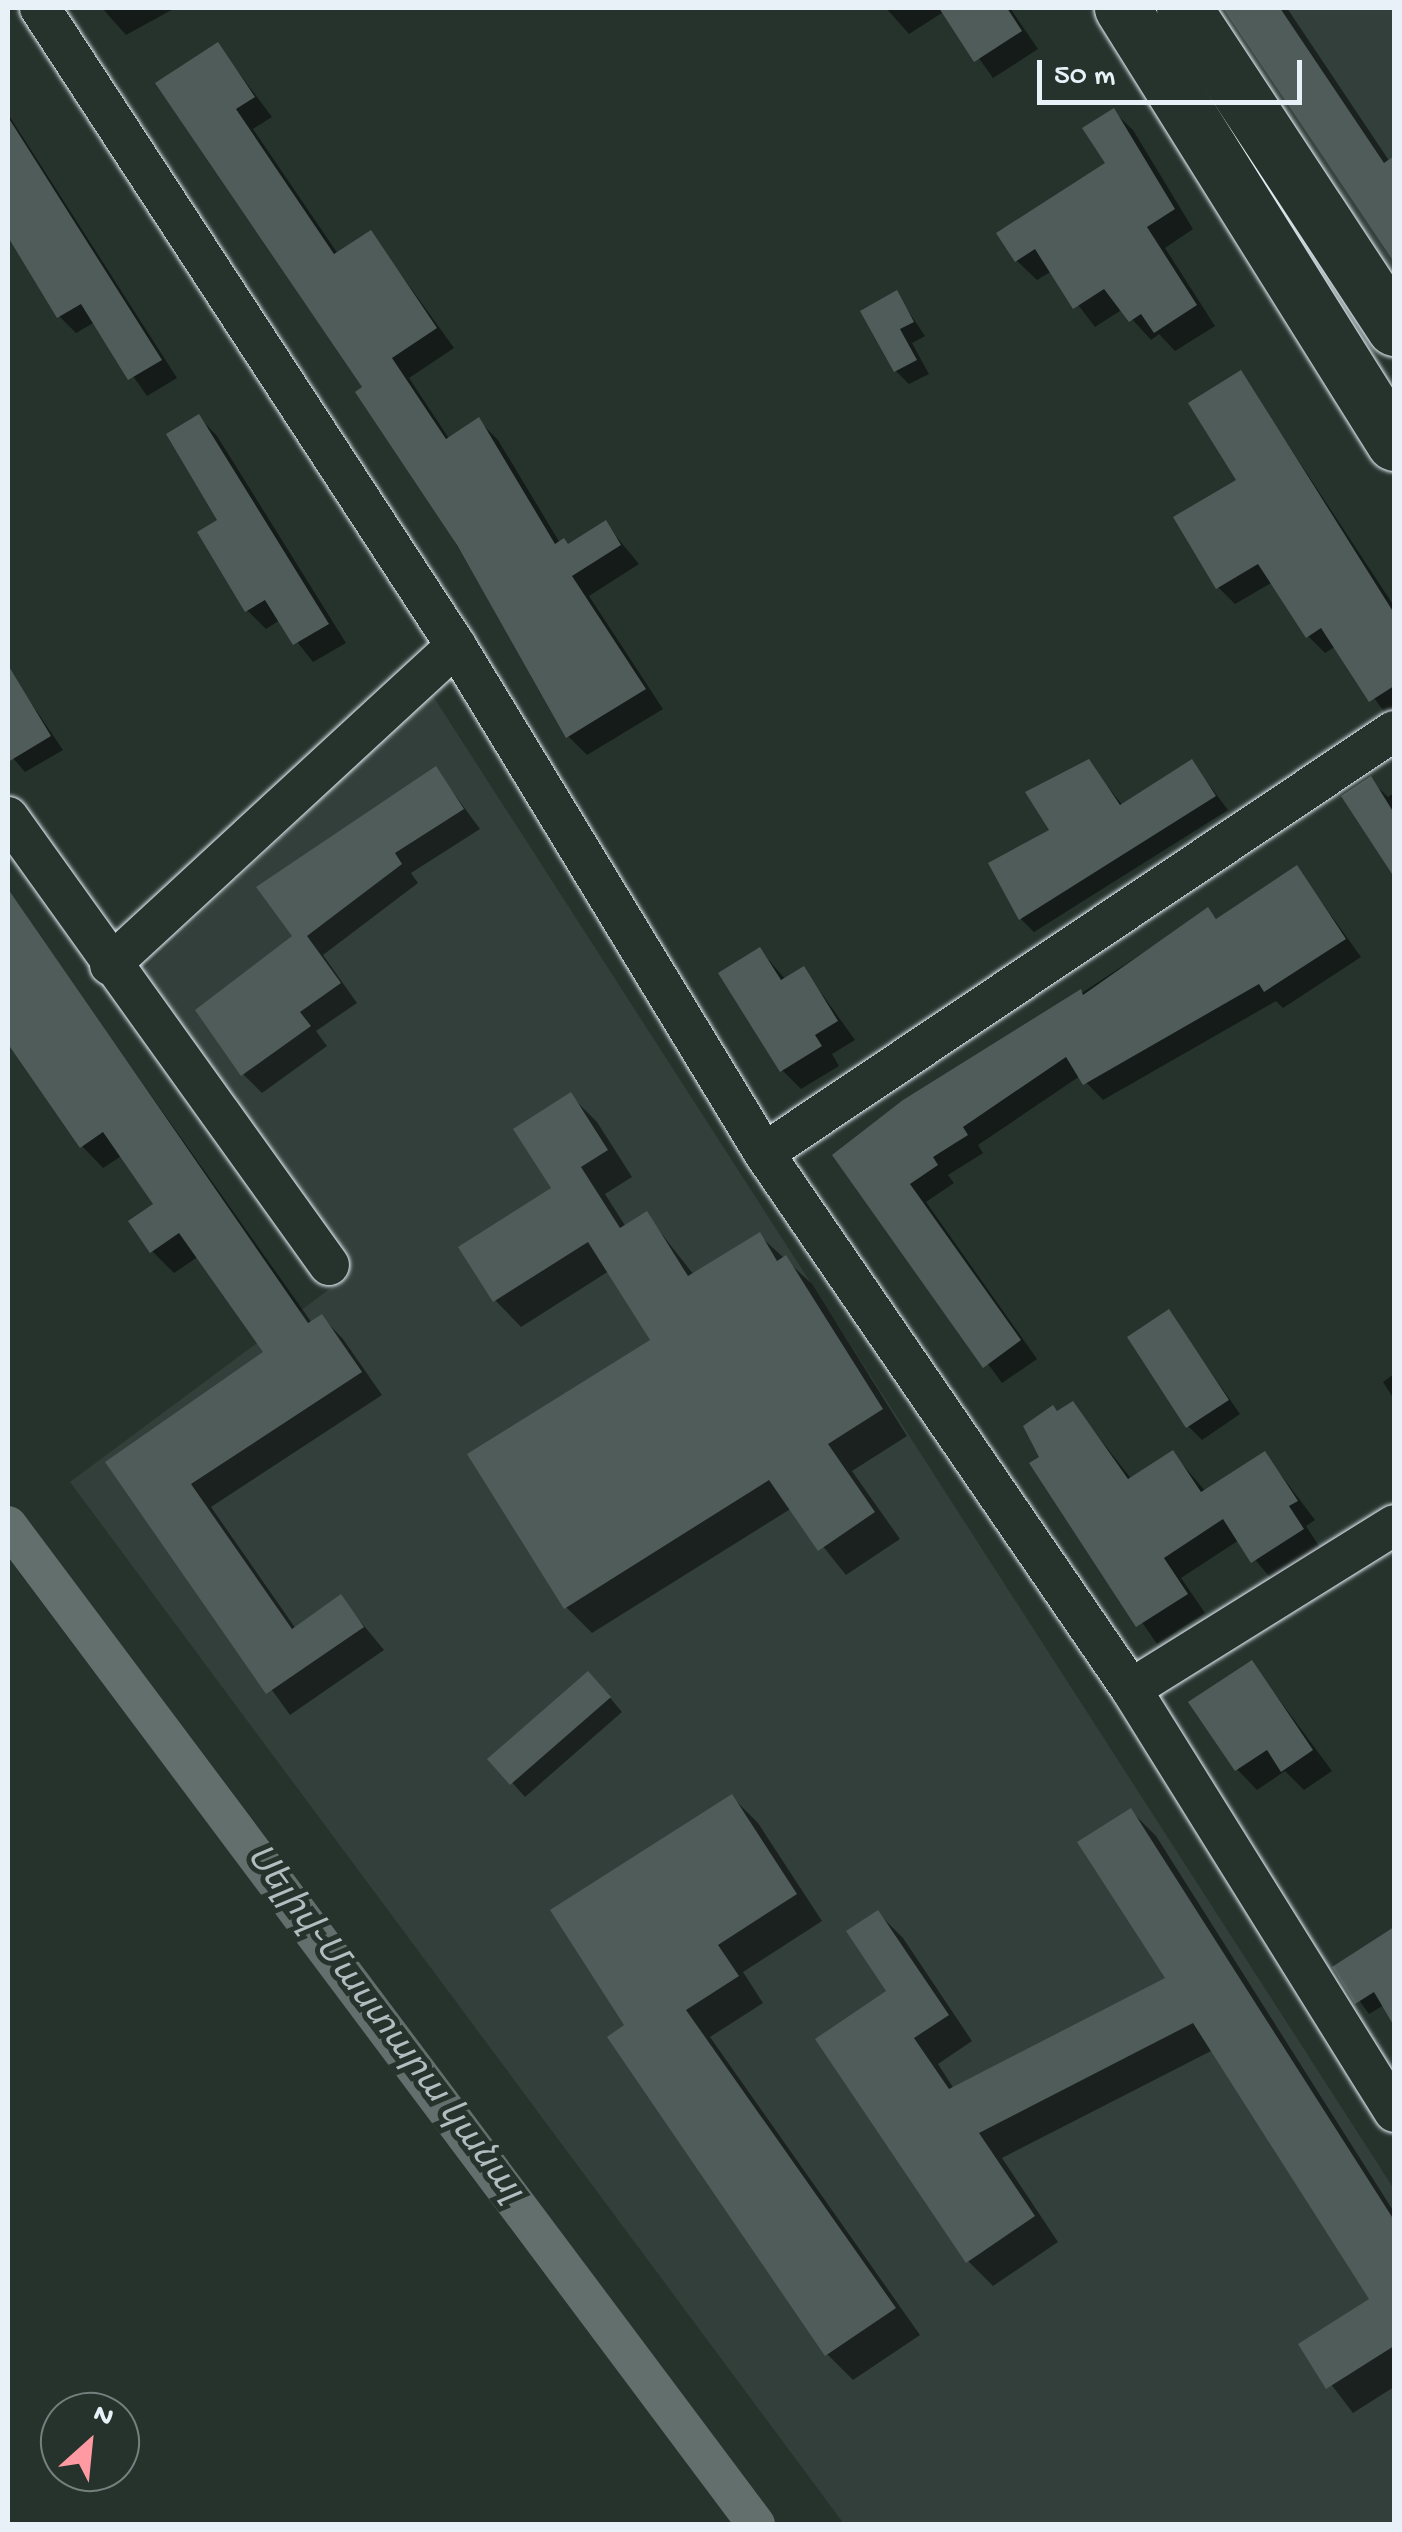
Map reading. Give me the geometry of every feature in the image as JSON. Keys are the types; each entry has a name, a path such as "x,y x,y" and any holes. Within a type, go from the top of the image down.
{"highway":[{"path":"1122,8 1394,442"},
{"path":"1184,8 1394,328"}],"street":[{"path":"40,8 456,646 764,1153 1131,1689 1394,2112"},
{"path":"110,966 456,646"},
{"path":"764,1153 1394,731"},
{"path":"8,817 110,966 328,1265"},
{"path":"1131,1689 1394,1525"}],"shaded area":[{"path":"1203,8 1394,8 1394,311"},
{"path":"431,693 1394,2189 1394,2524 844,2524 70,1482 347,1276 141,972"}],"building":[{"path":"939,8 1007,8 1022,31 974,62"},
{"path":"1223,8 1280,8 1384,163 1394,156 1394,262"},
{"path":"218,42 255,97 236,109 334,254 371,230 437,328 392,358 446,439 479,417 555,544 564,538 568,544 606,520 621,545 572,576 646,689 566,738 457,545 355,392 362,387 155,83"},
{"path":"1114,108 1175,209 1147,227 1197,305 1154,333 1141,314 1129,322 1104,289 1073,309 1035,249 1015,262 996,233 1105,163 1082,128"},
{"path":"8,117 162,360 128,380 81,304 57,318 8,237"},
{"path":"897,290 914,322 900,329 917,360 894,372 860,311"},
{"path":"1241,370 1394,613 1394,686 1369,702 1321,628 1306,638 1258,564 1216,589 1173,517 1236,480 1188,403"},
{"path":"199,414 329,624 293,645 265,600 245,612 197,532 217,520 166,434"},
{"path":"8,665 51,736 8,762"},
{"path":"1089,759 1120,805 1192,759 1216,796 1019,920 988,863 1049,830 1025,792"},
{"path":"436,766 464,809 395,853 402,864 307,936 341,983 300,1012 311,1026 241,1076 195,1010 292,936 256,887"},
{"path":"1371,776 1394,813 1394,877 1341,796"},
{"path":"1297,865 1346,939 1264,992 1259,984 1083,1085 1066,1057 963,1127 968,1135 933,1157 938,1165 910,1184 1021,1340 983,1368 832,1155 903,1100 1081,989 1083,995 1208,907 1216,919"},
{"path":"8,889 308,1323 322,1314 362,1372 191,1484 292,1629 341,1594 364,1627 266,1694 105,1462 263,1352 179,1233 150,1253 128,1221 153,1204 103,1132 80,1148 8,1044"},
{"path":"760,947 781,980 804,966 838,1021 815,1035 822,1046 780,1072 718,973"},
{"path":"571,1092 608,1150 581,1167 620,1228 647,1211 688,1276 760,1232 777,1261 786,1255 883,1409 828,1444 875,1512 818,1551 769,1480 564,1609 467,1454 650,1340 588,1242 493,1302 458,1247 551,1188 513,1129"},
{"path":"1169,1309 1229,1400 1186,1428 1127,1337"},
{"path":"1073,1401 1128,1479 1173,1450 1201,1492 1265,1451 1298,1501 1289,1506 1304,1529 1251,1563 1223,1519 1164,1558 1188,1594 1136,1627 1029,1463 1039,1457 1023,1426 1053,1405 1057,1411"},
{"path":"1252,1660 1313,1750 1281,1772 1267,1750 1235,1771 1188,1702"},
{"path":"588,1671 611,1697 510,1785 487,1759"},
{"path":"732,1794 797,1894 718,1945 739,1976 686,2010 896,2308 825,2356 607,2037 624,2025 550,1910"},
{"path":"1131,1808 1394,2220 1394,2346 1326,2389 1298,2344 1369,2299 1193,2023 979,2133 1035,2216 966,2263 815,2039 886,1991 846,1931 878,1910 949,2015 914,2038 949,2089 1165,1978 1077,1842"},
{"path":"1394,1927 1394,2026 1374,1992 1355,2004 1332,1967"}],"waterway":[{"name":"Սելիվ֊Մաստարա կանալ","path":"8,1525 756,2524"}]}
